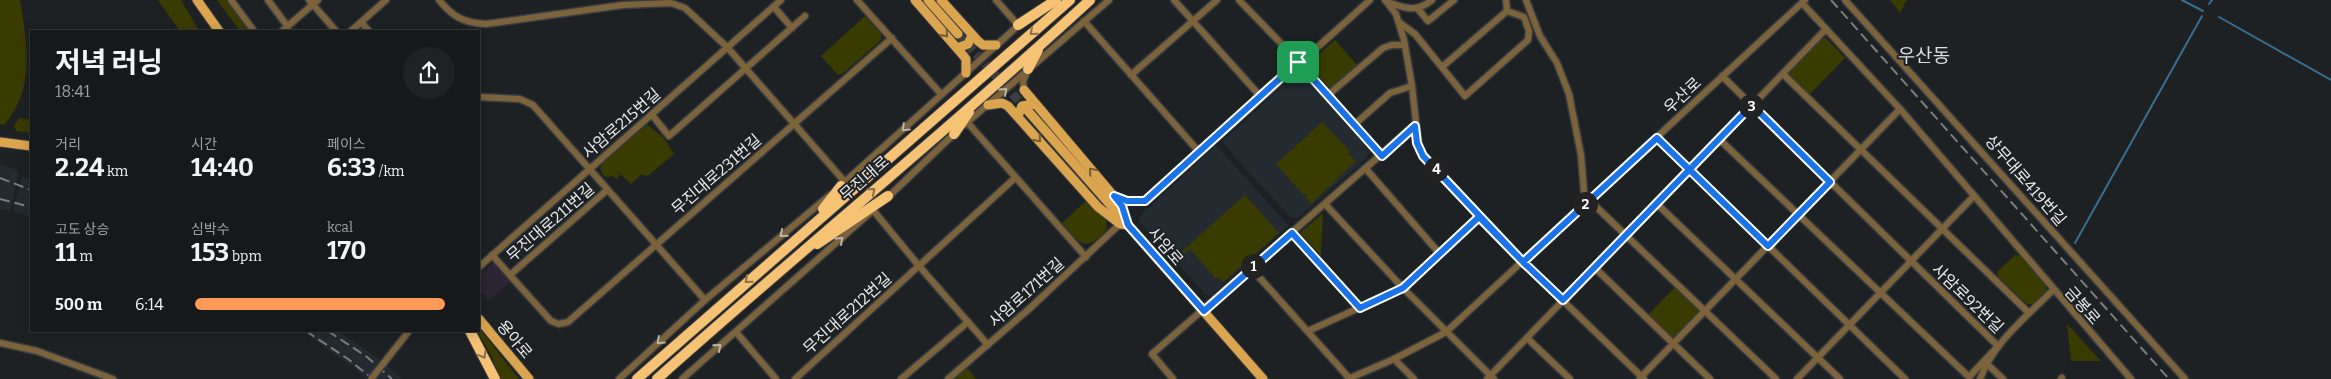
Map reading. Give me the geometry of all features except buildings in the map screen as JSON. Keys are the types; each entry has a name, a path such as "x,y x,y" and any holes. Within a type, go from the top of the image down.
{"highway":[{"path":"1018,25 1056,0"},
{"name":"무진대로","path":"637,379 1070,0"},
{"name":"무진대로","path":"659,378 785,265 977,101 1090,0"},
{"path":"1028,69 1040,46"},
{"path":"954,134 977,101"},
{"path":"811,225 843,184"},
{"path":"785,265 888,196"},
{"path":"471,332 495,379"}],"main road":[{"path":"198,0 218,30"},
{"path":"915,0 966,59 966,73"},
{"path":"928,0 958,34"},
{"path":"941,0 983,45 996,45"},
{"path":"957,48 968,44 972,35"},
{"path":"1024,90 1122,206 1124,225"},
{"path":"988,105 1006,104 1098,206 1124,225"},
{"path":"1018,116 1022,106 1035,104"},
{"name":"사암로","path":"1028,111 1124,225 1204,311 1263,379"},
{"path":"0,142 30,146"},
{"name":"용아로","path":"480,320 529,379"}],"street":[{"path":"231,0 253,30"},
{"path":"268,0 285,29 313,2 335,30"},
{"path":"352,30 386,0"},
{"path":"439,0 450,14 459,20 486,24 623,5 671,3 685,8 696,16 727,47 843,184"},
{"name":"사암로215번길","path":"480,266 782,0"},
{"path":"857,0 941,94"},
{"path":"996,0 1018,25"},
{"name":"무진대로","path":"619,379 705,300 843,184 1046,0"},
{"path":"954,134 1109,0"},
{"path":"1174,0 1261,97"},
{"path":"1131,75 1217,0"},
{"path":"1239,0 1298,62 1382,156"},
{"path":"1114,196 1127,201 1145,201 1298,62 1370,0"},
{"path":"1385,1 1403,8 1418,9 1432,0"},
{"path":"1418,9 1428,21 1454,0"},
{"path":"1506,0 1508,11"},
{"path":"1526,0 1540,36 1557,63 1570,94 1587,202 1626,235 1776,379"},
{"name":"상무대로419번길","path":"1845,0 2186,379"},
{"path":"1385,1 1399,22 1405,45 1412,86 1419,150 1479,217 1523,262 1642,378 1900,110"},
{"path":"1803,1 2049,282 2052,290"},
{"name":"우산로","path":"1349,379 1394,359 1446,332 1803,1"},
{"path":"774,7 792,28"},
{"path":"1442,67 1508,11"},
{"path":"1399,22 1415,34 1465,96 1528,40 1529,31 1524,17 1508,11"},
{"path":"652,115 669,136 805,16"},
{"path":"1084,21 1200,153"},
{"path":"361,22 369,30"},
{"path":"1326,204 1403,288 1491,378 1563,300 1826,29"},
{"name":"무진대로231번길","path":"656,244 892,38"},
{"path":"1328,95 1383,48 1392,45 1405,45"},
{"path":"1024,90 1024,81 1028,69"},
{"name":"사암로92번길","path":"1783,74 2030,313"},
{"name":"사암로92번길","path":"1719,139 1967,378 1998,346 1722,76"},
{"path":"1354,125 1390,93 1412,86"},
{"name":"무진대로211번길","path":"480,97 520,98 533,105 705,300"},
{"path":"967,122 1086,257"},
{"path":"1173,379 1152,354 1204,311 1415,126"},
{"name":"무진대로","path":"682,379 873,210 954,134"},
{"path":"1657,138 1905,379"},
{"path":"1366,169 1440,254"},
{"name":"무진대로212번길","path":"794,379 1015,178"},
{"name":"무진대로211번길","path":"510,275 607,190"},
{"path":"1797,379 1973,196"},
{"path":"1657,204 1840,379"},
{"path":"873,210 988,345"},
{"path":"1308,331 1403,288 1479,217"},
{"name":"사암로171번길","path":"948,379 1124,225"},
{"path":"1292,233 1360,308"},
{"path":"492,255 551,321 559,324 568,322 656,244"},
{"path":"1251,268 1349,379"},
{"path":"1595,268 1710,379"},
{"name":"금봉로","path":"1980,379 1998,346 2052,290 2131,379"},
{"path":"906,378 968,322"},
{"path":"371,379 409,332"},
{"path":"736,332 776,379"},
{"path":"1527,338 1570,379"},
{"path":"0,343 37,351 114,379"},
{"path":"1394,359 1414,379"},
{"path":"1987,364 2003,379"}],"shaded area":[{"path":"0,0 20,0 27,65 21,96 14,111 4,125 0,124"},
{"path":"158,0 181,0 198,30 179,30"},
{"path":"217,0 226,0 247,30 239,30"},
{"path":"1890,0 1907,0 1900,13"},
{"path":"865,16 881,34 881,40 842,74 838,75 821,56"},
{"path":"1826,38 1845,58 1809,95 1790,77 1789,72 1821,39"},
{"path":"1335,40 1358,66 1331,90 1308,64"},
{"path":"1303,73 1372,149 1364,160 1298,218 1290,217 1222,142 1293,77"},
{"path":"19,118 30,120 30,133 16,131 14,125"},
{"path":"1322,122 1349,150 1349,155 1356,161 1311,204 1305,197 1308,194 1303,194 1276,164"},
{"path":"647,125 663,137 674,154 649,175 645,176 642,174 631,184 616,170 620,175 617,179 612,176 607,177 603,175 600,168 603,163"},
{"path":"1216,145 1289,226 1210,296 1206,295 1139,221 1139,217"},
{"path":"0,164 19,171 10,211 0,209"},
{"path":"22,176 30,180 30,217 13,211"},
{"path":"1245,195 1279,233 1223,282 1218,277 1216,279 1190,249 1184,254 1182,251"},
{"path":"1088,199 1106,220 1107,229 1093,242 1088,244 1078,241 1062,223"},
{"path":"1323,213 1321,256 1300,233"},
{"path":"2015,255 2021,256 2046,284 2046,291 2033,304 2027,304 1999,278 1997,272"},
{"path":"493,263 510,282 489,301 480,290 480,275"},
{"path":"1675,287 1699,309 1699,313 1675,337 1671,337 1648,315"},
{"path":"2067,324 2101,361 2071,361"},
{"path":"480,329 519,379 499,379 492,357 478,332 480,332"},
{"path":"303,332 339,332 375,356 403,379 366,379 356,369"},
{"path":"967,368 976,379 955,379"}],"waterway":[{"path":"2182,0 2203,11"},
{"path":"2209,4 2212,0"},
{"path":"2075,243 2202,16"},
{"path":"2219,17 2331,80"}],"tunnel":[{"path":"958,34 1028,111"}],"railway":[{"path":"1831,0 2169,379"},
{"path":"0,178 30,190"},
{"path":"0,199 30,207"},
{"path":"308,332 348,359 373,379"},
{"path":"330,332 367,357 392,379"}],"district":[{"name":"우산동","path":"1924,55"}],"route":[{"path":"1298,62 1145,201 1127,201 1114,196 1122,206 1128,225 1204,311 1292,233 1360,308 1403,288 1479,217 1523,262 1657,138 1690,170 1768,246 1830,182 1752,105 1690,170 1563,300 1523,262 1479,217 1423,156 1417,143 1415,126 1382,156 1298,62"}]}
